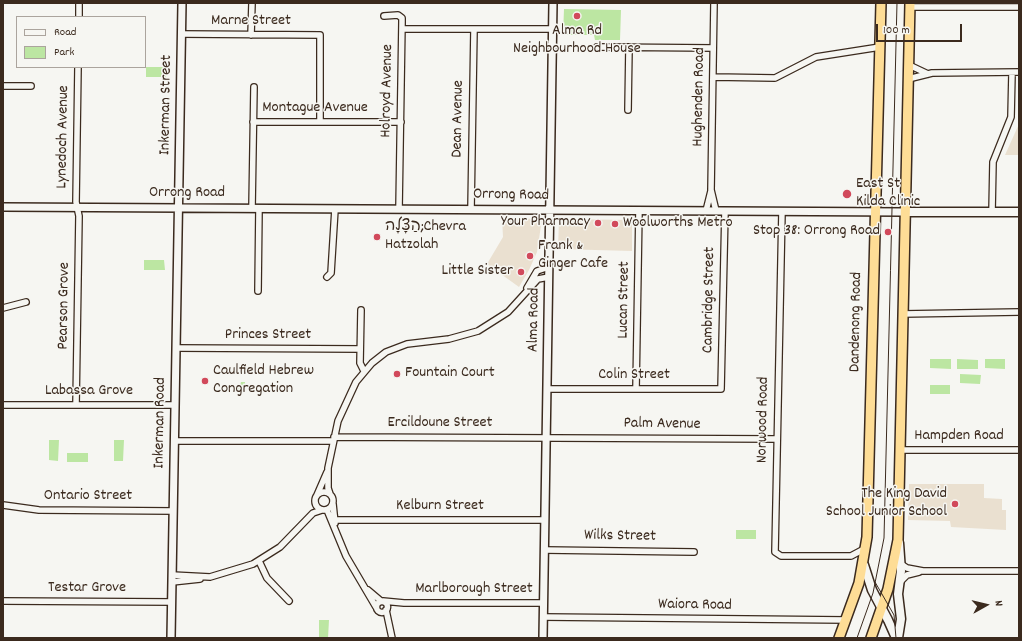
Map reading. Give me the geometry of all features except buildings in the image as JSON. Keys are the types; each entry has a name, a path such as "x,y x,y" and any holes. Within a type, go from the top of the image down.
{"highway":[{"name":"Dandenong Road","path":"839,638 859,586 867,548 881,3"},
{"path":"871,638 892,574 898,531 904,212 910,5"}],"main road":[{"name":"Orrong Road","path":"904,212 1019,212"},
{"path":"897,638 901,619 899,587 901,564 898,531"},
{"path":"864,565 872,590 897,638"}],"street":[{"path":"79,3 79,16"},
{"name":"Inkerman Street","path":"179,208 182,3"},
{"path":"251,35 252,3"},
{"name":"Alma Road","path":"543,638 553,3"},
{"name":"Hughenden Road","path":"706,211 711,190 714,3"},
{"path":"910,5 1019,7"},
{"path":"384,16 400,16 402,20 402,29"},
{"name":"Holroyd Avenue","path":"399,209 402,29 553,29"},
{"name":"Dean Avenue","path":"471,209 474,29"},
{"name":"Marne Street","path":"182,34 320,35 320,122"},
{"path":"597,47 713,48"},
{"path":"628,110 629,47"},
{"path":"713,77 775,78 816,57 880,47"},
{"path":"909,65 928,74"},
{"name":"Lynedoch Avenue","path":"78,68 76,199 78,207"},
{"path":"992,212 993,162 1011,118 1012,72"},
{"path":"908,79 928,74 1019,72"},
{"path":"3,86 31,86"},
{"path":"254,87 253,122 258,291"},
{"name":"Montague Avenue","path":"253,122 400,122"},
{"name":"Hughenden Road","path":"711,190 716,211"},
{"name":"Orrong Road","path":"3,207 904,212"},
{"name":"Pearson Grove","path":"76,405 78,207"},
{"name":"Inkerman Road","path":"171,638 179,208"},
{"path":"327,277 331,273 335,209"},
{"name":"Lucan Street","path":"636,389 639,210"},
{"name":"Cambridge Street","path":"721,389 725,211"},
{"name":"Norwood Road","path":"782,212 774,546 776,554 781,556 851,556 867,548"},
{"path":"525,293 537,271 549,267"},
{"path":"389,626 346,556 333,520 333,503 328,488 328,468 333,439 348,398 364,371 378,357 393,348 414,342 449,340 478,331 500,317 538,279 549,277"},
{"path":"3,308 26,302"},
{"path":"361,310 360,365 364,371"},
{"path":"902,314 1019,312"},
{"name":"Princes Street","path":"176,348 360,349"},
{"name":"Colin Street","path":"548,388 721,389"},
{"name":"Labassa Grove","path":"3,405 176,405"},
{"name":"Palm Avenue","path":"546,437 777,439"},
{"name":"Ercildoune Street","path":"175,441 546,437"},
{"name":"Hampden Road","path":"899,450 1019,450"},
{"path":"307,518 328,468"},
{"path":"316,498 322,492 330,494"},
{"path":"316,498 317,507 325,510 333,520"},
{"path":"172,578 204,578 231,572 259,561 280,546 307,518 316,511 325,510 333,503"},
{"name":"Ontario Street","path":"3,505 14,505 39,510 173,511"},
{"name":"Kelburn Street","path":"333,520 545,520"},
{"name":"Wilks Street","path":"545,550 694,552"},
{"path":"851,556 864,565"},
{"path":"259,561 268,578 289,601"},
{"path":"901,564 906,568 923,571 1019,571"},
{"path":"899,587 904,577 923,571"},
{"path":"365,588 386,603 392,638"},
{"name":"Testar Grove","path":"3,601 172,602"},
{"path":"378,609 377,603 382,601"},
{"name":"Marlborough Street","path":"382,601 404,603 544,603"},
{"name":"Marlborough Street","path":"378,609 386,609 404,603"},
{"name":"Waiora Road","path":"544,617 846,620"}],"shaded area":[{"path":"1019,124 1019,155 1005,155"},
{"path":"502,218 542,219 537,252 519,287 487,264 503,237"},
{"path":"559,219 632,220 632,251 558,249"},
{"name":"The King David School Junior School","path":"909,484 984,484 984,498 1002,499 1002,510 1006,510 1006,530 951,527 950,521 908,520"}],"green space":[{"path":"564,9 621,10 620,40 595,40 594,35 563,35"},
{"path":"146,67 167,67 166,77 146,77"},
{"path":"144,260 164,260 165,270 144,270"},
{"path":"930,359 951,359 951,369 930,368"},
{"path":"957,359 978,360 978,369 957,369"},
{"path":"985,359 1005,359 1005,369 985,368"},
{"path":"960,374 981,375 980,384 960,383"},
{"path":"241,382 245,382 245,392 236,392 236,388 240,386"},
{"path":"930,385 950,385 950,394 930,394"},
{"path":"49,440 59,440 58,461 49,460"},
{"path":"114,440 124,440 123,461 114,461"},
{"path":"67,453 88,453 88,462 67,462"},
{"path":"736,530 756,530 756,539 736,539"},
{"path":"319,620 329,620 328,638 319,638"}],"tram line":[{"path":"857,638 873,593 884,538 897,3"},
{"path":"875,582 894,615 896,638"}],"place":[{"name":"Alma Rd Neighbourhood House","path":"577,16"},
{"name":"East St Kilda Clinic","path":"847,194"},
{"name":"Your Pharmacy","path":"598,223"},
{"name":"Woolworths Metro","path":"615,224"},
{"name":"Stop 38: Orrong Road","path":"888,232"},
{"name":"הַצָּלָה;Chevra Hatzolah","path":"377,237"},
{"name":"Frank & Ginger Cafe","path":"530,256"},
{"name":"Little Sister","path":"521,272"},
{"name":"Fountain Court","path":"397,374"},
{"name":"Caulfield Hebrew Congregation","path":"205,381"},
{"name":"The King David School Junior School","path":"955,504"}]}
